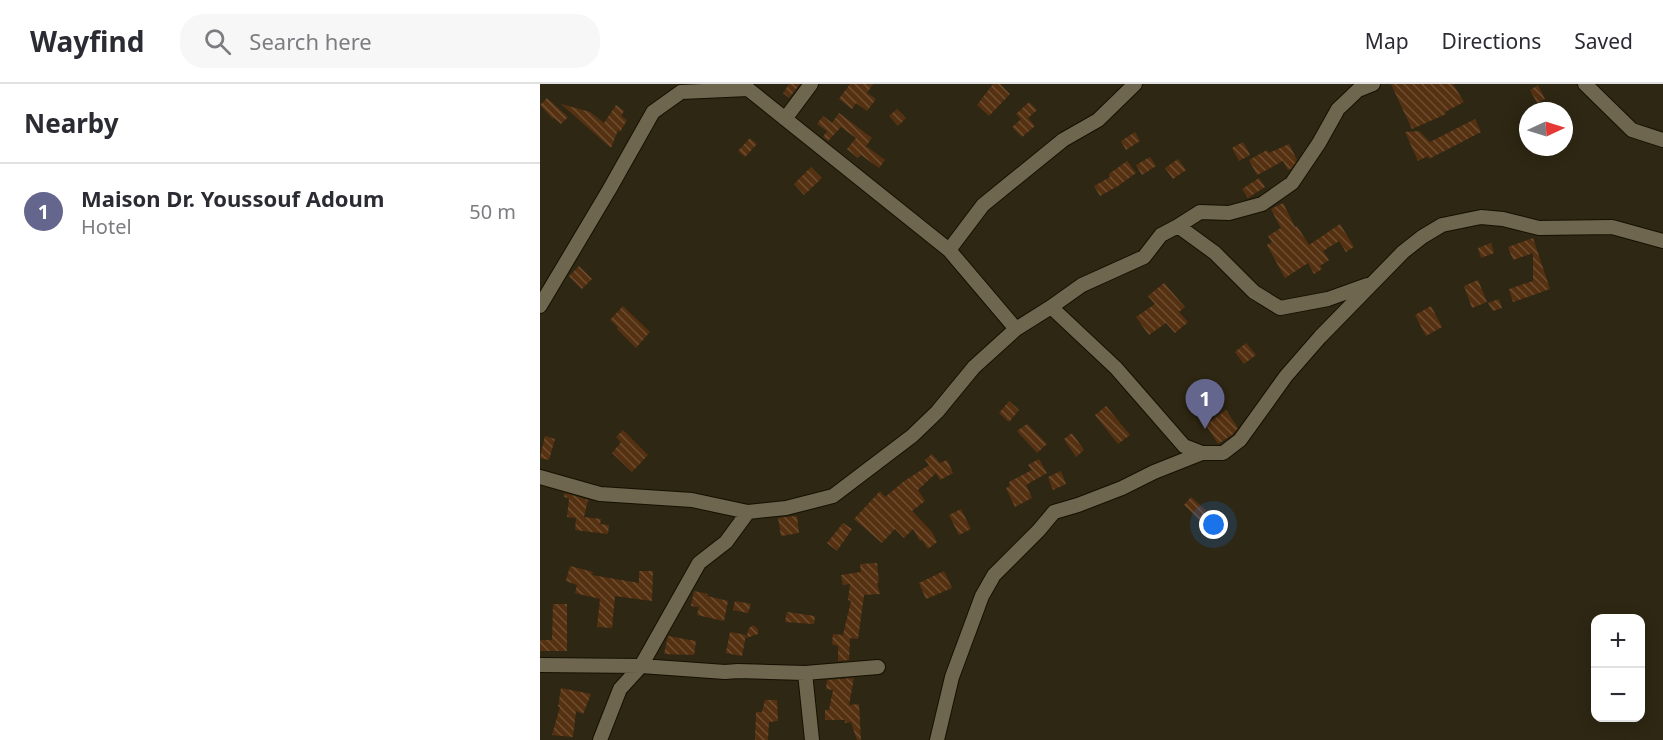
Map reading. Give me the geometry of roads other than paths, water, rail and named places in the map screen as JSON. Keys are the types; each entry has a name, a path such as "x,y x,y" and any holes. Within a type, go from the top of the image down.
{"street":[{"path":"785,118 811,84"},
{"path":"949,250 983,205 1055,146 1098,120 1135,84"},
{"path":"540,477 600,494 692,500 748,512 786,508 833,496 912,436 937,412 974,367 1016,328 1082,285 1144,257 1161,235 1200,212 1229,213 1262,204 1292,183 1319,143 1338,109 1358,90 1373,84"},
{"path":"1585,84 1632,130 1663,140"},
{"path":"540,306 653,112 681,92 748,89 949,250 1016,328"},
{"path":"1051,307 1116,368 1184,446 1202,453 1223,453 1240,440 1286,376 1320,337 1403,252 1442,225 1481,217 1503,219 1539,228 1612,227 1663,241"},
{"path":"1178,226 1215,253 1254,292 1280,308 1328,299 1372,283"},
{"path":"937,740 952,677 982,596 994,575 1054,512 1078,506 1202,453"},
{"path":"600,740 620,689 641,666 699,563 726,542 748,512"},
{"path":"540,664 805,673 878,667"},
{"path":"805,673 812,740"}],"place":[{"name":"Maison Dr. Youssouf Adoum","path":"1205,429"}]}
